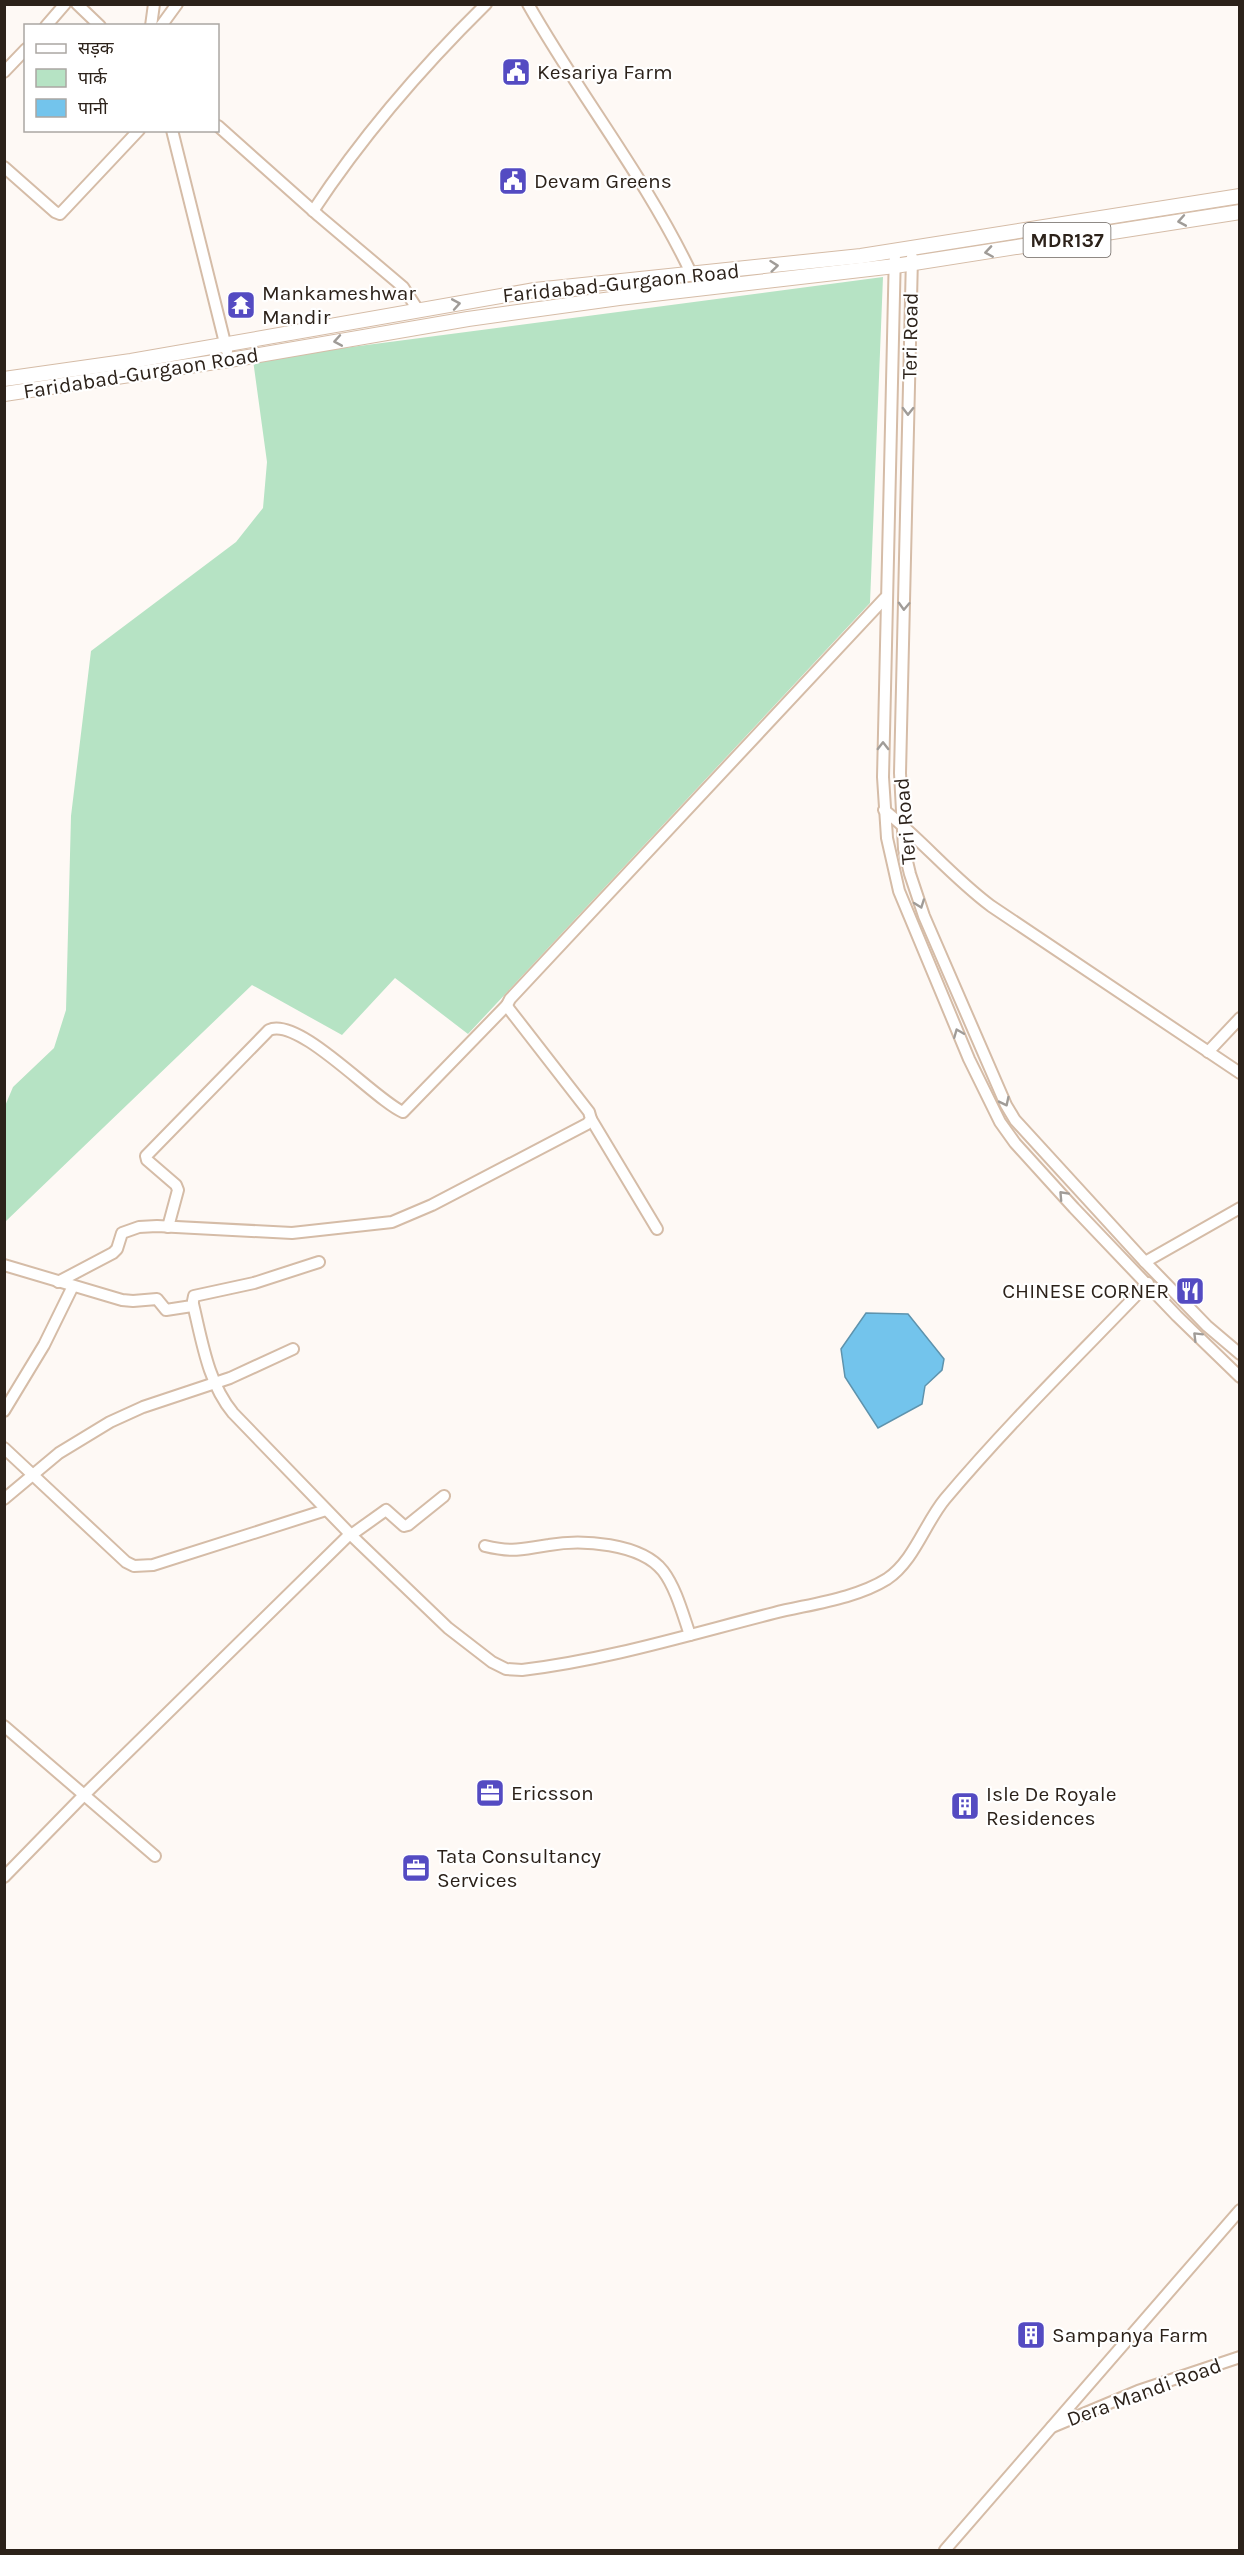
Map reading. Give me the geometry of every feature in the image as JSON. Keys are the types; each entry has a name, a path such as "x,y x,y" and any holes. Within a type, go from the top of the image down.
{"main road":[{"name":"Faridabad-Gurgaon Road","path":"4,379 131,361 535,290 812,262 895,251 1239,196"},
{"name":"Faridabad-Gurgaon Road","path":"4,394 532,310 895,266 1239,212"}],"street":[{"path":"48,24 65,4"},
{"path":"76,4 98,24"},
{"path":"151,24 154,4"},
{"path":"162,24 177,4"},
{"path":"313,211 375,125 402,92 486,4"},
{"path":"528,4 550,45 635,172 691,273"},
{"path":"4,72 24,51"},
{"path":"219,127 313,211 403,286 418,310"},
{"path":"4,166 60,214 137,132"},
{"path":"172,132 229,360"},
{"name":"Teri Road","path":"914,248 900,772 904,849 917,896 1006,1105 1026,1133 1124,1240 1207,1326 1239,1354"},
{"path":"895,251 885,598 883,766 884,810 899,891 984,1094 1015,1143 1239,1377"},
{"path":"168,1227 178,1190 176,1185 147,1160 146,1156 269,1030 277,1028 318,1048 403,1112 507,1005 510,999 645,856 763,726 885,598"},
{"path":"884,810 904,826 952,875 991,906 1239,1073"},
{"path":"507,1005 589,1112 657,1229"},
{"path":"1209,1052 1239,1018"},
{"path":"58,1282 113,1253 126,1230 139,1227 292,1233 392,1222 432,1205 587,1124 591,1119"},
{"path":"1145,1262 1239,1209"},
{"path":"1115,1250 1124,1240"},
{"path":"319,1262 254,1283 194,1296 193,1304 214,1383 233,1413 350,1534 448,1628 479,1653 506,1669 540,1668 635,1649 833,1599 887,1579 899,1569 945,1499 1010,1427 1148,1283"},
{"path":"4,1265 72,1287 128,1301 157,1299 166,1310 190,1307 193,1304"},
{"path":"4,1411 44,1345 72,1287"},
{"path":"4,1499 32,1474 76,1441 110,1422 143,1407 230,1378 292,1349"},
{"path":"4,1448 126,1562 134,1566 164,1562 326,1510"},
{"path":"4,1877 83,1796 350,1534 386,1510 404,1526 408,1525 444,1496"},
{"path":"485,1546 516,1551 582,1542 611,1546 642,1556 651,1560 665,1574 690,1635"},
{"path":"4,1726 155,1856"},
{"path":"945,2550 1239,2210"},
{"name":"Dera Mandi Road","path":"1048,2429 1138,2391 1239,2357"}],"green space":[{"path":"883,277 870,603 468,1034 395,978 342,1035 252,985 5,1222 5,1106 13,1087 54,1048 66,1010 71,816 91,651 236,542 263,508 267,462 253,360"}],"water":[{"path":"866,1313 908,1314 944,1359 942,1370 925,1386 922,1404 878,1428 845,1377 841,1349"}],"place":[{"name":"Kesariya Farm","path":"516,72"},
{"name":"Devam Greens","path":"513,181"},
{"name":"Mankameshwar Mandir","path":"241,305"},
{"name":"CHINESE CORNER","path":"1190,1291"},
{"name":"Ericsson","path":"490,1793"},
{"name":"Isle De Royale Residences","path":"965,1806"},
{"name":"Tata Consultancy Services","path":"416,1868"},
{"name":"Sampanya Farm","path":"1031,2335"}]}
